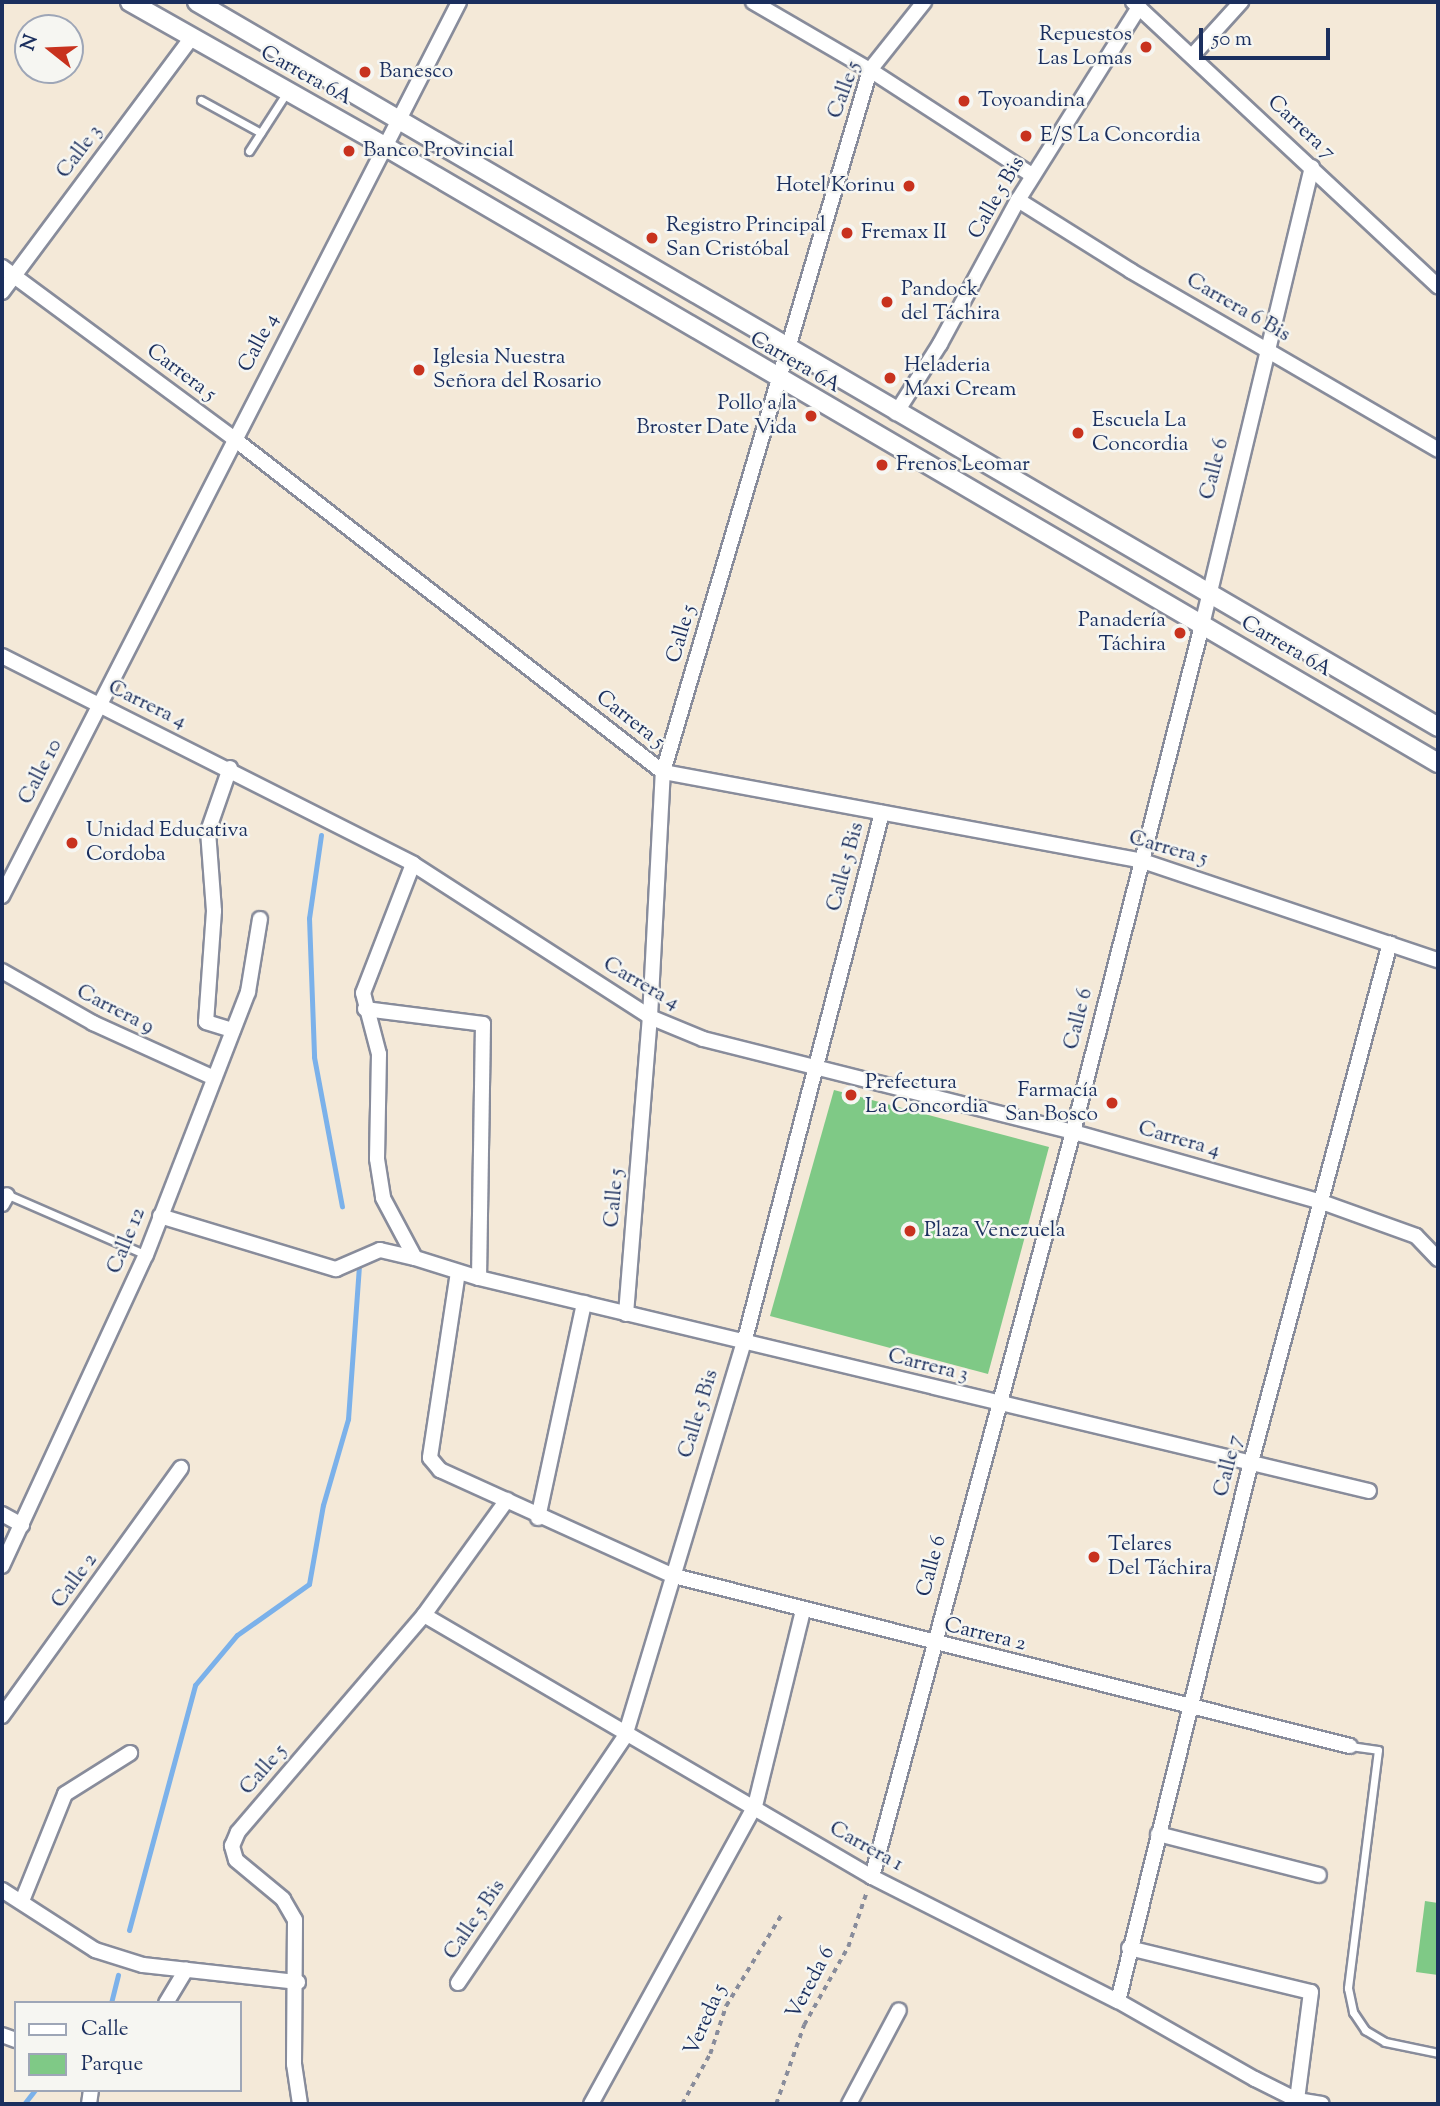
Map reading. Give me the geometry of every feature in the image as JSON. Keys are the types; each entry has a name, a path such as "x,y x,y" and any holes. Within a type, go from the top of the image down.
{"street":[{"name":"Carrera 6A","path":"130,2 386,147 778,380 1438,762"},
{"name":"Carrera 6A","path":"198,2 399,117 896,413 1207,590 1438,727"},
{"name":"Calle 4","path":"98,705 459,2"},
{"path":"753,2 870,70 1033,176"},
{"name":"Calle 5","path":"626,1314 650,1017 663,772 778,380 785,348 870,70 925,2"},
{"path":"1192,55 1241,2"},
{"name":"Carrera 7","path":"1136,4 1438,286"},
{"name":"Calle 5 Bis","path":"896,413 940,344 1018,200 1136,4"},
{"name":"Calle 3","path":"2,292 191,37"},
{"name":"Calle 6","path":"872,1877 997,1404 1073,1132 1140,860 1202,625 1207,590 1311,167"},
{"name":"Carrera 6 Bis","path":"1018,200 1438,450"},
{"name":"Carrera 5","path":"2,267 233,438 663,772 1140,860 1438,960"},
{"name":"Carrera 4","path":"2,656 230,768 413,864 650,1017 703,1039 1073,1132 1319,1201 1416,1236 1438,1259"},
{"name":"Calle 10","path":"2,896 98,705"},
{"path":"230,768 208,831 214,911 206,1022 233,1030"},
{"name":"Calle 5 Bis","path":"458,1983 625,1736 744,1343 882,813"},
{"path":"413,864 363,993 365,1009 379,1054 377,1159 383,1198 415,1258"},
{"name":"Calle 12","path":"2,1566 146,1255 248,992 260,919"},
{"name":"Calle 7","path":"1118,2001 1250,1466 1390,943"},
{"name":"Carrera 9","path":"2,971 93,1023 214,1078"},
{"path":"365,1009 483,1024 479,1278"},
{"name":"Carrera 3","path":"160,1216 336,1269 380,1250 479,1278 744,1343 1250,1466 1369,1491"},
{"name":"Carrera 2","path":"458,1272 430,1458 440,1470 507,1500 538,1518 674,1576 933,1644 1350,1746"},
{"path":"538,1518 584,1303"},
{"name":"Calle 2","path":"2,1716 181,1468"},
{"name":"Calle 5","path":"300,2104 294,2064 298,1982 295,1920 290,1908 236,1860 232,1846 238,1832 424,1615 507,1500"},
{"path":"2,1514 22,1525"},
{"path":"590,2104 755,1806 803,1610"},
{"name":"Carrera 1","path":"424,1615 625,1736 755,1806 872,1877 1118,2001 1297,2100 1322,2104"},
{"path":"22,1901 65,1794 130,1753"},
{"path":"1158,1834 1320,1875"},
{"path":"2,1891 22,1901 95,1950 143,1965 298,1982"},
{"path":"1129,1948 1311,1992 1297,2100"},
{"path":"167,2001 186,1970"},
{"path":"849,2104 899,2010"}],"lane":[{"path":"249,151 288,92"},
{"path":"201,100 261,133"},
{"path":"3,1197 146,1255"},
{"path":"1350,1746 1378,1750 1349,1988 1353,2012 1365,2030 1385,2042 1438,2053"}],"path":[{"name":"Vereda 6","path":"776,2104 804,2025 848,1947 872,1877"},
{"name":"Vereda 5","path":"682,2104 710,2054 726,2006 782,1914"}],"green space":[{"name":"Plaza Venezuela","path":"834,1090 1049,1147 988,1374 770,1316"},
{"path":"1425,1901 1438,1903 1438,1975 1416,1972"}],"waterway":[{"path":"321,835 309,918 314,1057 342,1206"},
{"path":"129,1930 195,1685 237,1635 309,1584 323,1505 348,1419 359,1266"},
{"path":"1438,1306 1438,1370"},
{"path":"112,2001 118,1975"},
{"path":"24,2104 33,2092"}],"place":[{"name":"Repuestos Las Lomas","path":"1146,47"},
{"name":"Banesco","path":"365,72"},
{"name":"Toyoandina","path":"964,101"},
{"name":"E/S La Concordia","path":"1026,136"},
{"name":"Banco Provincial","path":"349,151"},
{"name":"Hotel Korinu","path":"909,186"},
{"name":"Fremax II","path":"847,233"},
{"name":"Registro Principal San Cristóbal","path":"652,238"},
{"name":"Pandock del Táchira","path":"887,302"},
{"name":"Iglesia Nuestra Señora del Rosario","path":"419,370"},
{"name":"Heladeria Maxi Cream","path":"890,378"},
{"name":"Pollo a la Broster Date Vida","path":"811,416"},
{"name":"Escuela La Concordia","path":"1078,433"},
{"name":"Frenos Leomar","path":"882,465"},
{"name":"Panadería Táchira","path":"1180,633"},
{"name":"Unidad Educativa Cordoba","path":"72,843"},
{"name":"Prefectura La Concordia","path":"851,1095"},
{"name":"Farmacía San Bosco","path":"1112,1103"},
{"name":"Plaza Venezuela","path":"910,1231"},
{"name":"Telares Del Táchira","path":"1094,1557"}]}
